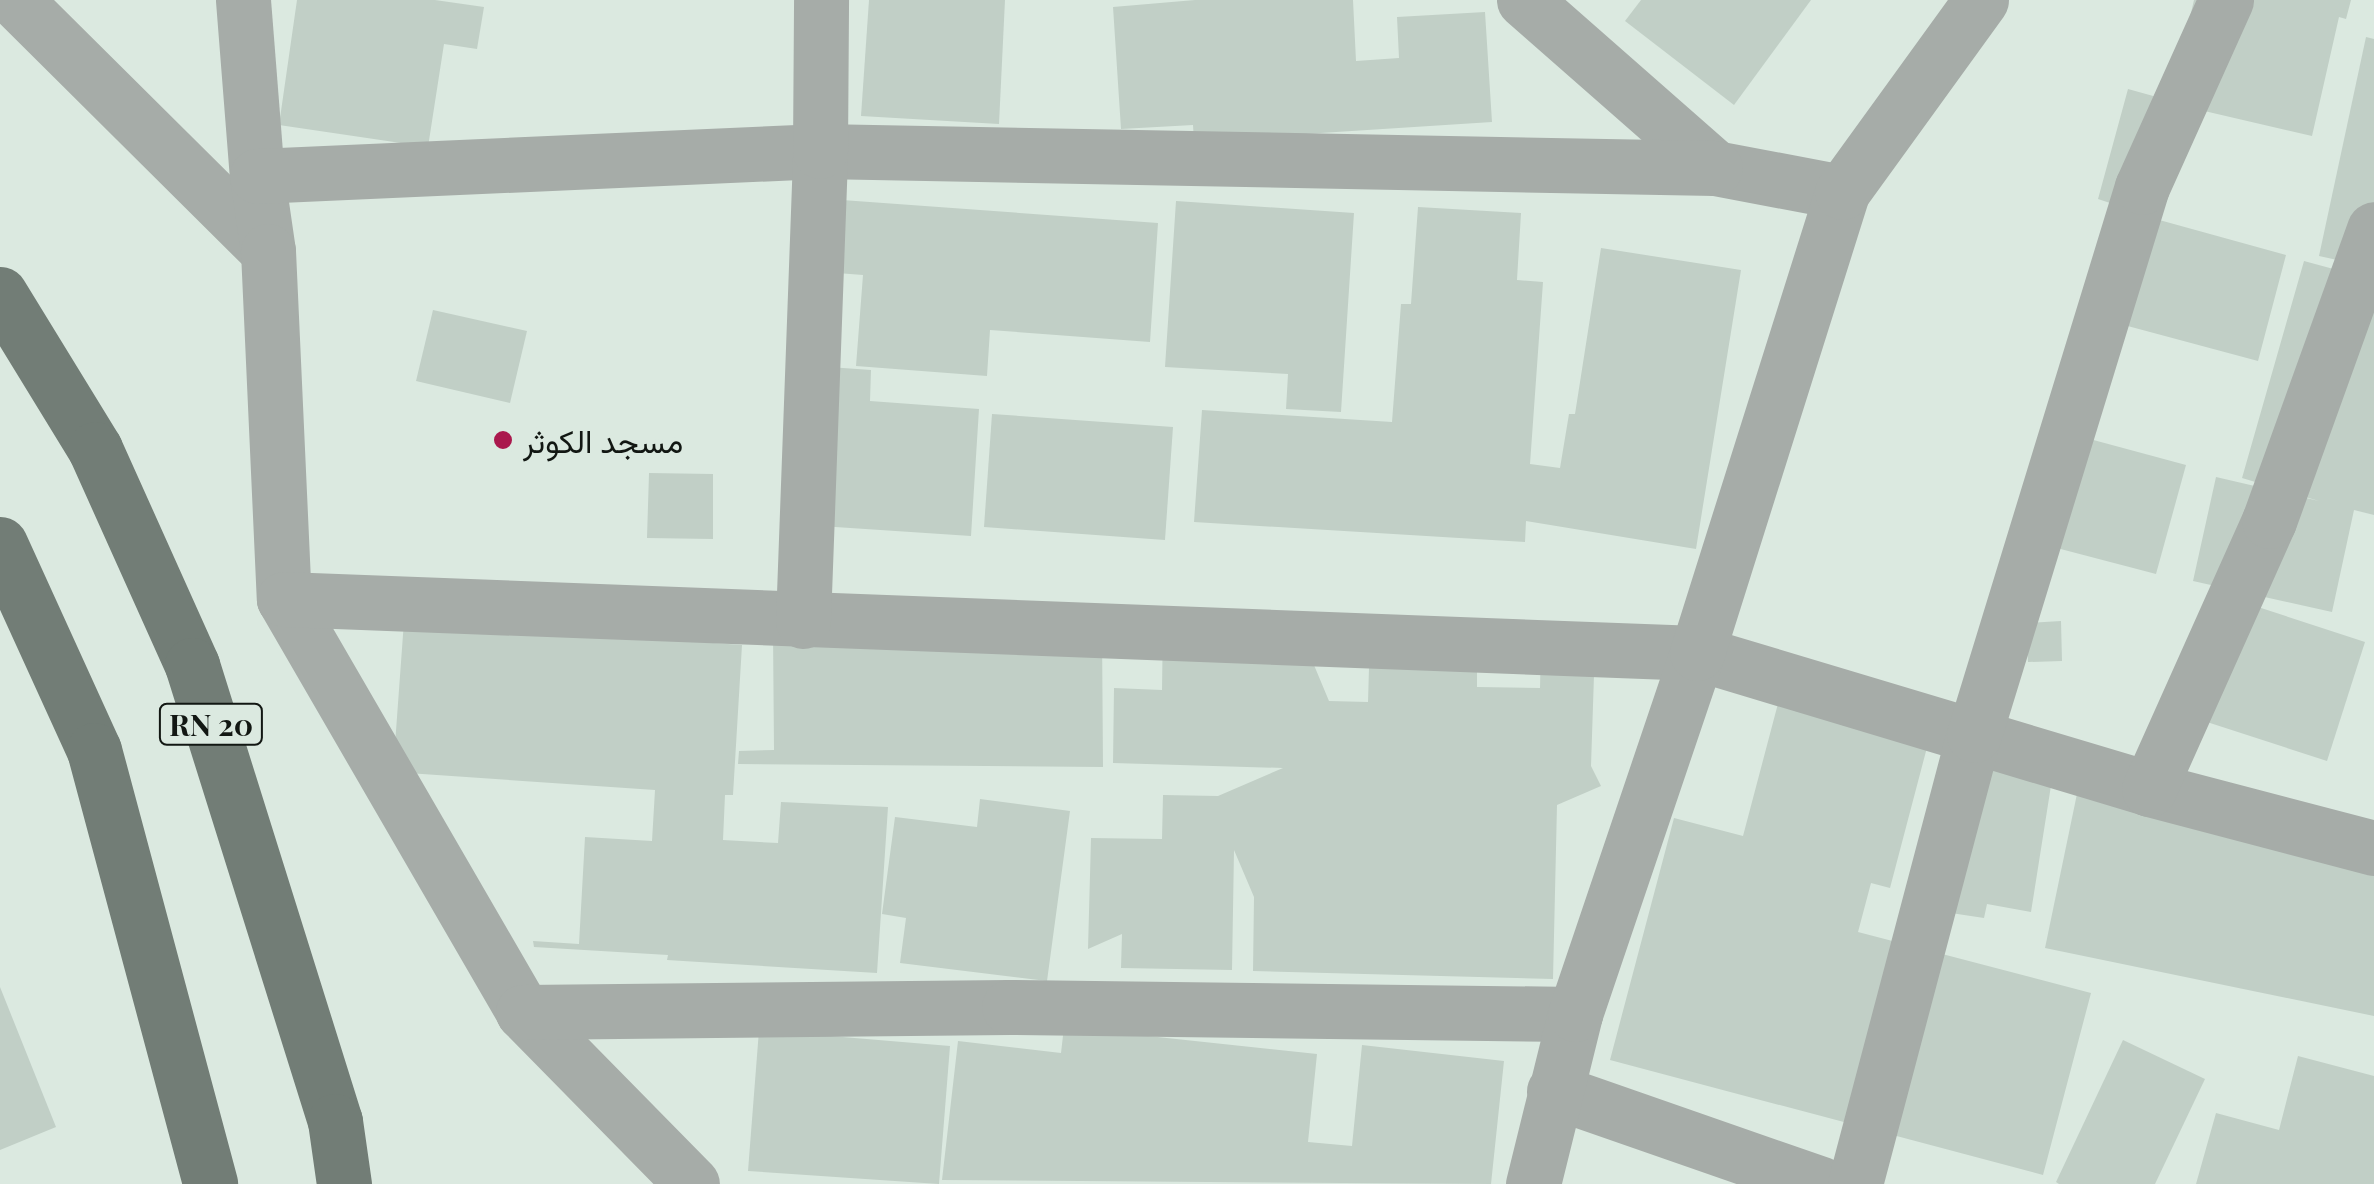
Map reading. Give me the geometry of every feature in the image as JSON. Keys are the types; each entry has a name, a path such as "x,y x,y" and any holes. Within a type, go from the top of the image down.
{"main road":[{"name":"RN 20","path":"0,294 95,448 192,665 334,1121 344,1184"},
{"path":"0,544 94,750 210,1184"}],"street":[{"path":"15,0 268,252"},
{"path":"243,0 256,176 268,252 284,599 523,1012 692,1184"},
{"path":"803,621 820,151 820,0"},
{"path":"1524,0 1715,168"},
{"path":"1533,1184 1575,1014 1697,653 1842,192 1981,0"},
{"path":"1855,1184 1974,735 2142,187 2226,0"},
{"path":"256,176 820,151 1715,168 1842,192"},
{"path":"2149,789 2269,521 2374,229"},
{"path":"284,599 1697,653 2149,789 2374,848"},
{"path":"523,1012 1009,1007 1575,1014"},
{"path":"1554,1091 1821,1184"}],"building":[{"path":"297,0 435,0 484,7 477,49 444,44 428,147 279,125"},
{"path":"869,0 1005,0 999,124 861,116"},
{"path":"1195,0 1353,0 1356,61 1399,58 1397,17 1485,12 1492,122 1194,141 1193,125 1121,129 1113,7"},
{"path":"1641,0 1811,0 1734,105 1625,21"},
{"path":"2194,0 2351,0 2346,19 2339,17 2312,136 2170,103"},
{"path":"2366,37 2374,39 2374,268 2319,256"},
{"path":"2128,89 2164,99 2134,213 2286,255 2258,361 2083,314 2113,204 2098,199"},
{"path":"842,200 1158,223 1150,342 990,330 987,376 856,366 863,275 837,273"},
{"path":"1176,201 1354,213 1341,412 1286,409 1288,374 1165,367"},
{"path":"1418,207 1521,213 1517,280 1543,282 1530,464 1560,468 1569,414 1575,414 1601,248 1741,270 1696,549 1526,521 1525,542 1194,522 1202,410 1392,422 1401,304 1411,304"},
{"path":"2304,261 2374,280 2374,515 2354,510 2332,612 2193,581 2216,477 2319,501 2242,478"},
{"path":"433,310 527,331 510,403 416,381"},
{"path":"815,366 871,370 870,401 979,409 971,536 805,525"},
{"path":"992,414 1173,427 1165,540 984,527"},
{"path":"2049,428 2186,465 2156,574 2019,538"},
{"path":"649,473 713,474 713,539 647,538"},
{"path":"2212,592 2365,642 2327,761 2173,711"},
{"path":"1163,619 1296,622 1329,701 1368,702 1370,634 1477,636 1477,687 1540,688 1541,644 1595,645 1591,766 1601,786 1557,805 1553,979 1253,971 1254,897 1234,850 1232,970 1121,968 1122,934 1088,949 1091,838 1162,839 1163,795 1218,796 1283,768 1113,763 1114,688 1162,690"},
{"path":"404,621 742,645 733,795 725,795 723,840 778,843 781,802 888,807 877,973 534,947 533,941 579,944 585,837 652,841 655,790 393,772"},
{"path":"2061,621 2062,661 2028,662 2026,623"},
{"path":"1102,629 1103,767 738,764 739,751 774,750 773,633"},
{"path":"1780,696 1930,736 1890,888 1871,883 1858,932 2091,993 2043,1175 1610,1060 1674,818 1743,836"},
{"path":"1954,757 2053,773 2031,912 1987,904 1984,918 1931,910"},
{"path":"2078,789 2374,850 2374,1016 2045,948"},
{"path":"980,799 1070,811 1047,981 900,963 906,918 882,914 895,817 977,827"},
{"path":"0,987 56,1127 0,1150"},
{"path":"1064,1027 1317,1054 1308,1142 1352,1146 1362,1045 1504,1061 1491,1184 942,1180 958,1041 1061,1053"},
{"path":"759,1030 950,1046 939,1184 748,1171"},
{"path":"2123,1040 2205,1079 2155,1184 2059,1184 2056,1182"},
{"path":"2298,1056 2374,1076 2374,1184 2196,1184 2216,1113 2279,1130"}],"place":[{"name":"مسجد الكوثر","path":"503,440"}]}
